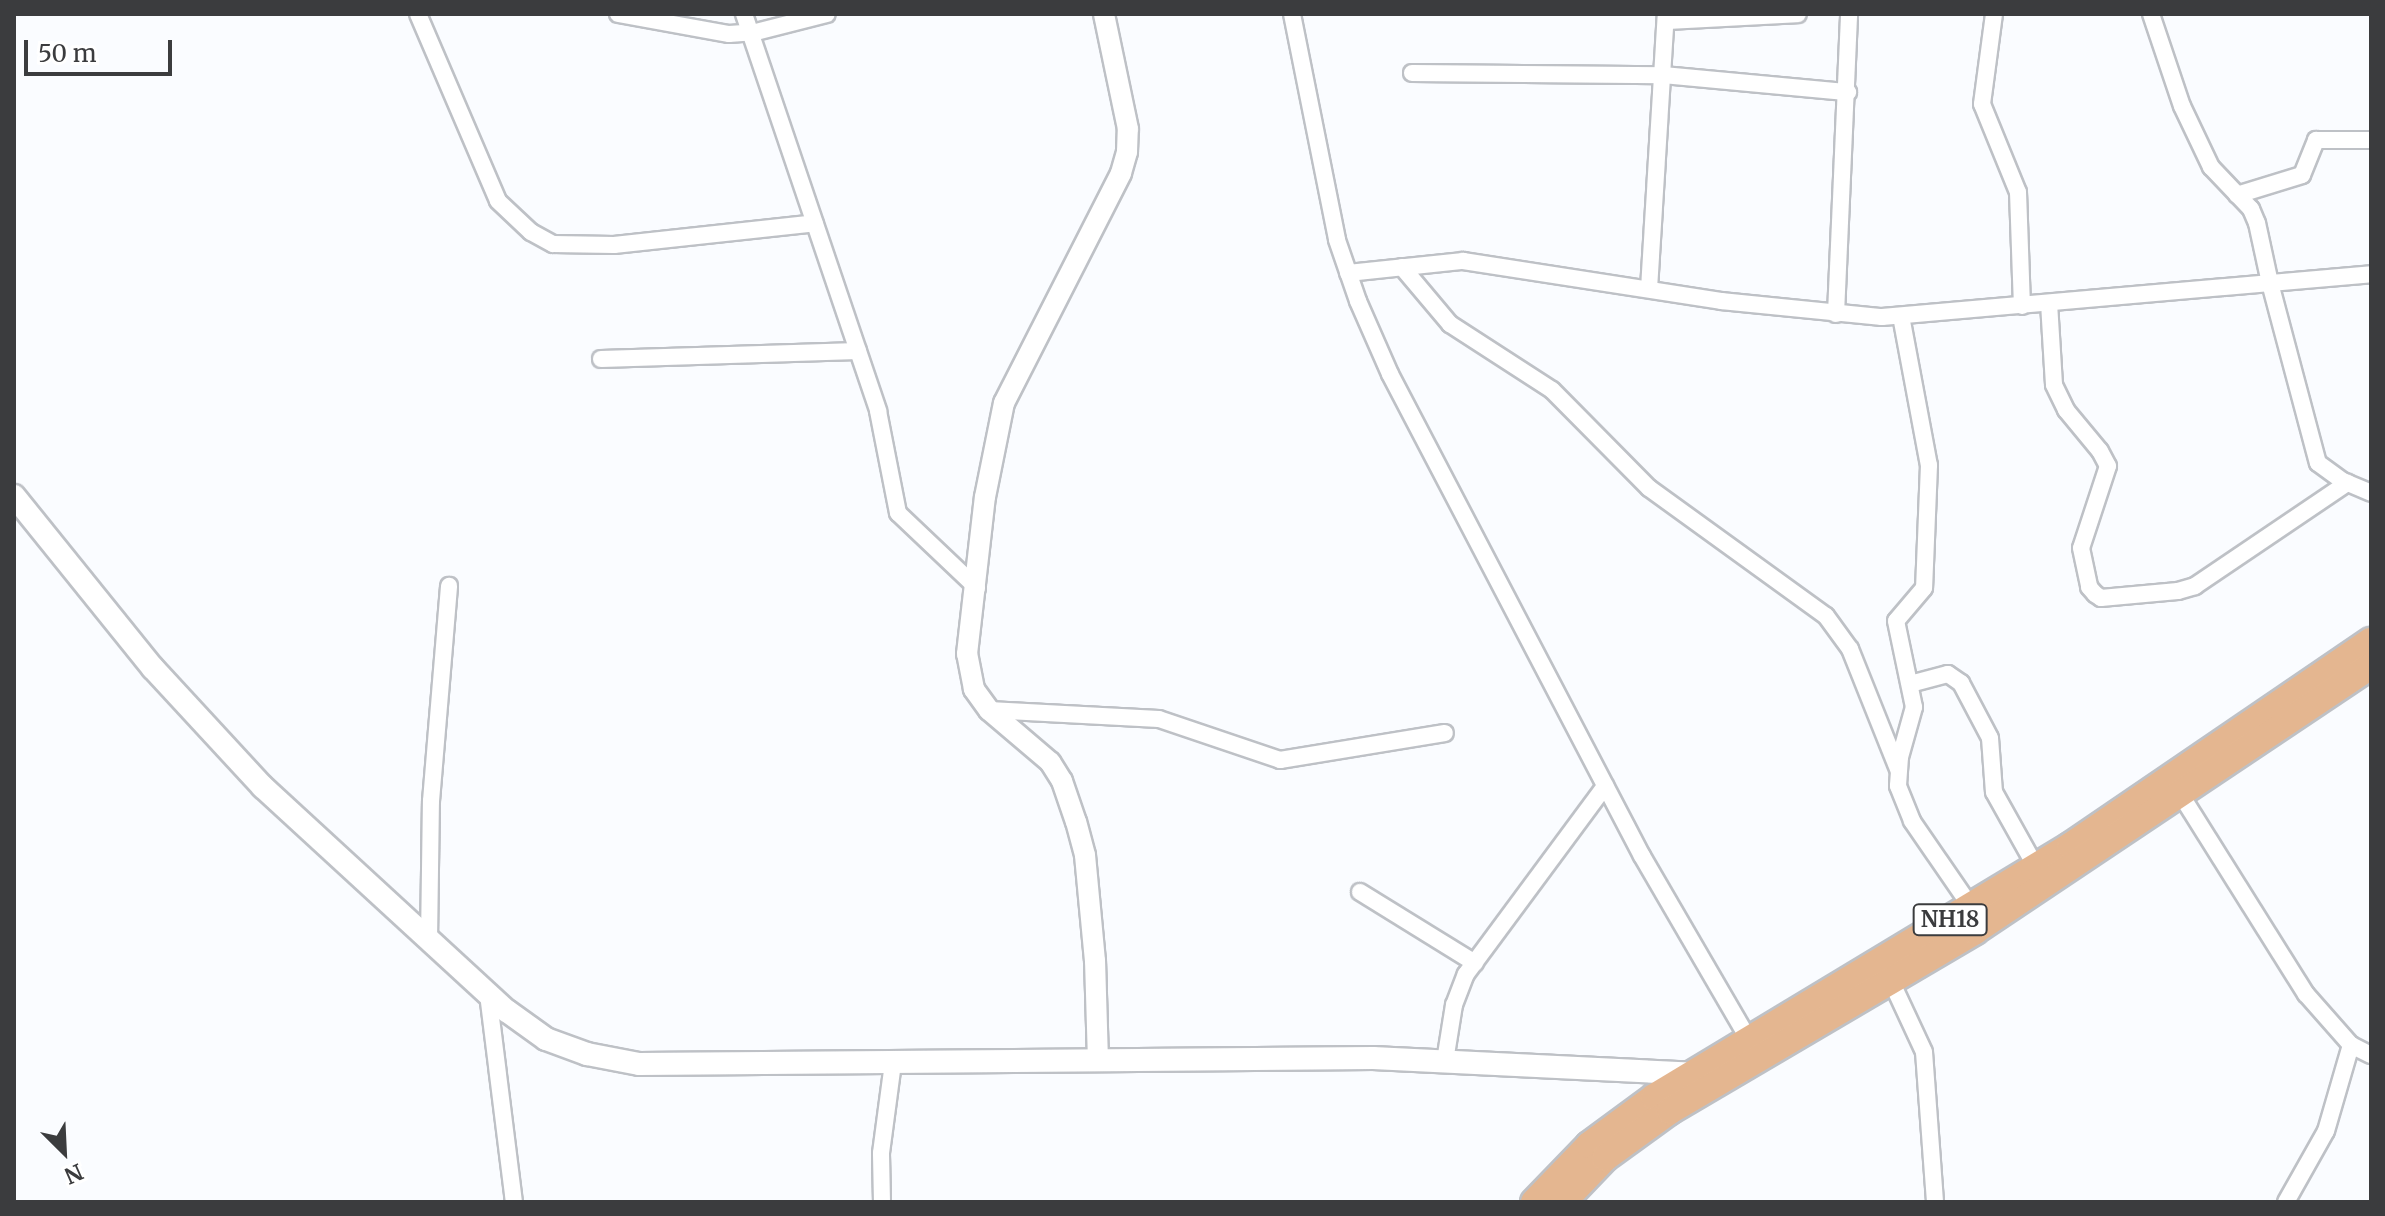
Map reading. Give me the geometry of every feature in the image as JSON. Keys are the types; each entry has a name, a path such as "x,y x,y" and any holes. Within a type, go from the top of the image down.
{"highway":[{"name":"NH18","path":"1534,1202 1589,1145 1692,1073 2036,867 2371,641"},
{"name":"NH18","path":"1563,1202 1616,1150 1724,1079 1892,983 2181,795 2371,666"}],"main road":[{"path":"14,496 210,733 488,994 546,1039 587,1054 626,1062 893,1063 1373,1058 1692,1073 1724,1079"}],"street":[{"path":"418,14 498,201 531,232 553,244 614,245 815,223"},
{"path":"618,14 701,30 750,32 827,14"},
{"path":"744,14 881,422 898,513 977,588"},
{"path":"1098,1061 1095,961 1085,855 1076,822 1062,781 1050,762 989,710 974,689 968,663 985,497 1004,403 1121,173 1127,152 1128,129 1104,14"},
{"path":"1292,14 1337,240 1390,374 1605,786 1749,1040"},
{"path":"1649,289 1666,18 1798,14"},
{"path":"1836,314 1849,14"},
{"path":"1994,14 1982,104 2018,192 2022,306"},
{"path":"2151,14 2182,106 2211,167 2251,209 2257,223 2318,463 2347,483 2371,493"},
{"path":"1412,73 1663,75 1848,92"},
{"path":"2237,195 2302,175 2316,140 2371,140"},
{"path":"1348,273 1463,261 1836,314 1901,316 2371,274"},
{"path":"1402,267 1450,324 1552,390 1649,488 1826,616 1850,649 1898,769 1903,806 1971,907"},
{"path":"2049,303 2054,385 2066,410 2100,451 2108,466 2081,548 2089,587 2095,594 2117,596 2195,586 2347,483"},
{"path":"1898,769 1914,707 1896,621 1924,588 1929,465 1901,316"},
{"path":"601,359 858,351"},
{"path":"429,941 431,801 449,586"},
{"path":"1910,684 1948,674 1961,683 1990,738 1994,792 2036,867"},
{"path":"989,710 1159,719 1280,760 1445,733"},
{"path":"1445,1061 1454,1005 1475,963 1605,786"},
{"path":"2181,795 2306,994 2351,1045 2371,1055"},
{"path":"1360,892 1475,963"},
{"path":"1892,983 1924,1052 1935,1202"},
{"path":"488,994 514,1202"},
{"path":"2286,1202 2326,1131 2351,1045"},
{"path":"882,1202 881,1153 893,1063"}]}
